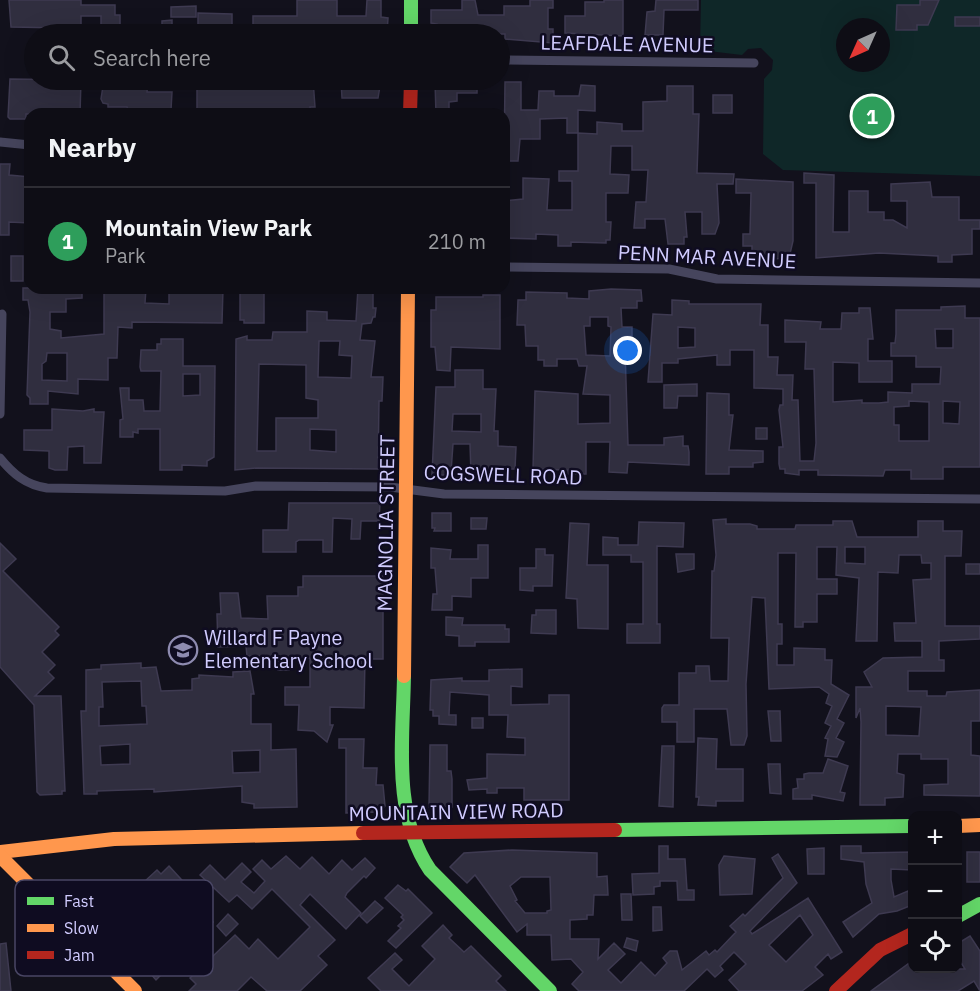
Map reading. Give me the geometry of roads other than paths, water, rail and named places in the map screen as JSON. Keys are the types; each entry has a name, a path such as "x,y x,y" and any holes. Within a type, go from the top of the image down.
{"street":[{"path":"411,0 411,24"},
{"name":"LEAFDALE AVENUE","path":"510,60 754,63"},
{"path":"410,108 411,90"},
{"path":"0,142 24,144"},
{"name":"PENN MAR AVENUE","path":"510,267 669,270 717,279 980,283"},
{"name":"MAGNOLIA STREET","path":"408,294 403,784 410,832 417,851 430,870 550,991"},
{"path":"0,414 2,314"},
{"name":"COGSWELL ROAD","path":"0,458 20,479 44,488 225,491 256,486 405,489 444,494 980,499"},
{"path":"962,826 980,825"},
{"name":"MOUNTAIN VIEW ROAD","path":"0,854 114,839 410,832 908,826"},
{"path":"0,854 26,880"},
{"path":"962,913 980,904"},
{"path":"836,991 880,950 908,936"},
{"path":"120,976 135,991"}],"place":[{"name":"Mountain View Park","path":"872,116"},
{"name":"Willard F Payne Elementary School","path":"183,650"}]}
